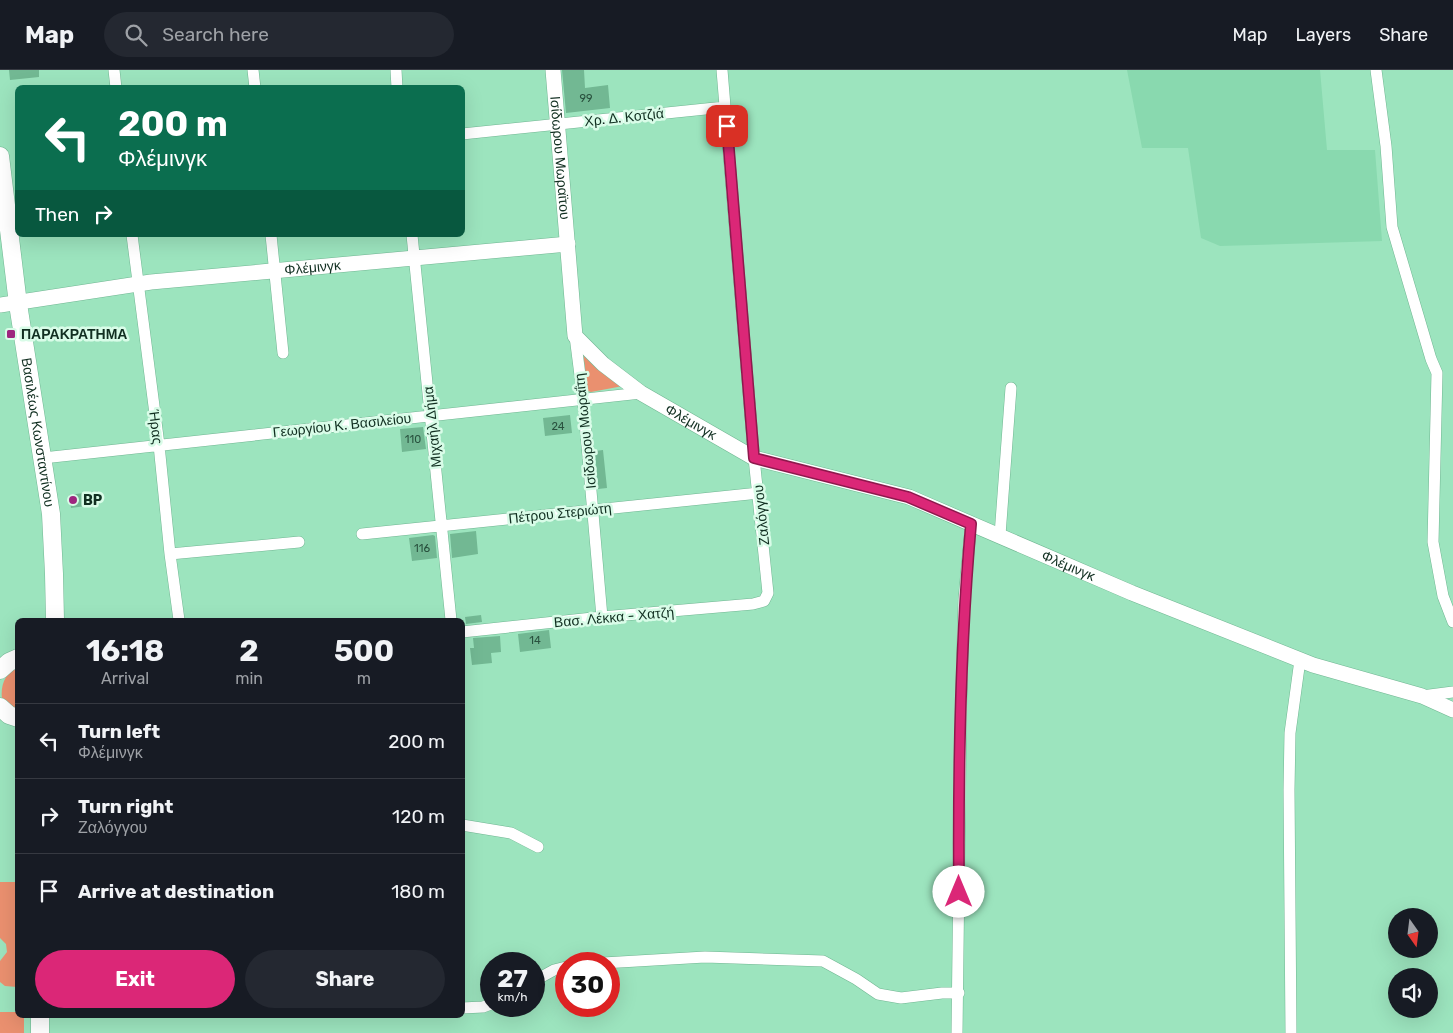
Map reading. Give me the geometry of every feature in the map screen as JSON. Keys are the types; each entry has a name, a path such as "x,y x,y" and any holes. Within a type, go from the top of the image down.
{"main road":[{"name":"Βασιλέως Κωνσταντίνου","path":"0,156 10,188 18,304 51,519 55,618"},
{"path":"0,670 15,659"},
{"path":"40,1018 40,1033"}],"street":[{"path":"114,70 116,85"},
{"path":"253,70 255,85"},
{"path":"396,70 397,85"},
{"name":"Ισίδωρου Μωραϊτου","path":"553,70 568,244"},
{"name":"Ζαλόγγου","path":"722,70 754,458 768,592 764,601"},
{"path":"1376,70 1386,146 1392,227 1431,359 1437,372 1433,542 1448,594 1453,622"},
{"name":"Χρ. Δ. Κοτζιά","path":"465,134 725,107"},
{"name":"Ήρας","path":"132,237 179,618"},
{"path":"271,237 283,353"},
{"name":"Μιχαήλ Δήμα","path":"412,237 451,618"},
{"path":"568,244 575,336"},
{"name":"Φλέμινγκ","path":"0,306 138,284 568,244"},
{"name":"Φλέμινγκ","path":"575,336 603,364 641,393 754,458 908,497 1132,593 1300,660 1422,696 1450,708"},
{"name":"Ισίδωρου Μωραΐτη","path":"575,336 583,399 602,617"},
{"path":"1000,536 1011,388"},
{"name":"Γεωργίου Κ. Βασιλείου","path":"43,458 641,393"},
{"name":"Πέτρου Στεριώτη","path":"362,534 759,493"},
{"path":"957,1033 961,706 964,599 971,524"},
{"path":"170,554 299,542"},
{"name":"Βασ. Λέκκα - Χατζή","path":"465,632 602,617 753,604 764,601"},
{"path":"1291,1033 1290,733 1300,660"},
{"path":"1422,696 1453,692"},
{"path":"465,825 511,833 538,848"},
{"path":"620,962 705,957 823,961 856,979 878,994 901,998 958,993"},
{"path":"465,1008 480,1007"}],"shaded area":[{"path":"1127,70 1320,70 1327,150 1375,150 1382,241 1220,246 1201,238 1188,148 1142,148"},
{"path":"583,353 623,386 588,391"},
{"path":"15,667 15,710 2,699 2,688 10,671"},
{"path":"0,882 15,882 15,987 5,986 0,982 0,961 7,952 6,944 0,938"},
{"path":"0,1012 15,1012 15,1018 24,1018 24,1033 0,1033"}],"building":[{"path":"9,70 39,70 39,77 10,80"},
{"path":"562,70 584,70 585,88 608,85 610,108 566,113"},
{"path":"570,415 572,433 545,436 543,418"},
{"path":"423,427 426,449 402,452 400,429"},
{"path":"603,450 607,488 598,489 595,451"},
{"path":"98,491 100,504 71,508 69,495"},
{"path":"476,531 478,554 452,558 450,534"},
{"path":"435,536 437,558 412,561 409,538"},
{"path":"481,615 482,622 466,624 465,617"},
{"path":"549,630 551,648 520,652 518,634"},
{"path":"500,636 501,652 491,653 492,663 472,665 470,648 474,648 473,638"}],"place":[{"name":"ΠΑΡΑΚΡΑΤΗΜΑ","path":"11,334"},
{"name":"BP","path":"73,500"}],"route":[{"path":"727,126 754,458 828,478 896,493 932,506 971,524 964,599 959,803 959,892"}]}
